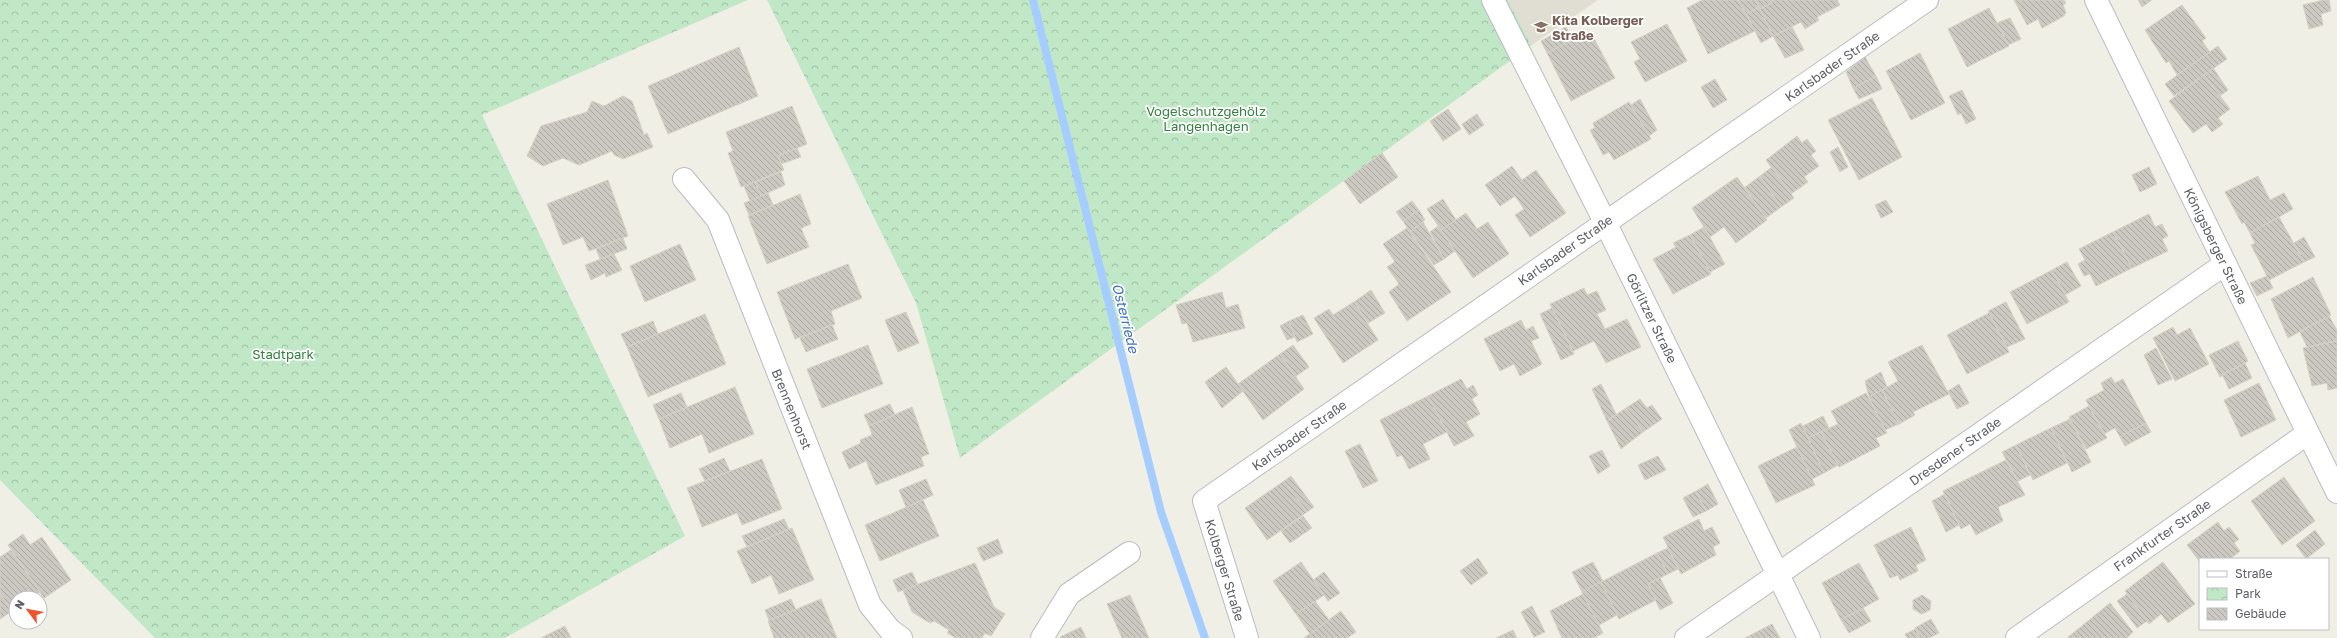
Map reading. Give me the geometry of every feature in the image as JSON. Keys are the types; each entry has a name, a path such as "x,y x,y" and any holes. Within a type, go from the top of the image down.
{"street":[{"name":"Görlitzer Straße","path":"1493,0 1605,222 1809,638"},
{"name":"Karlsbader Straße","path":"1204,501 1605,222 1928,0"},
{"name":"Königsberger Straße","path":"2096,0 2337,492"},
{"name":"Brennenhorst","path":"684,179 718,220 870,605 890,630 900,638"},
{"name":"Dresdener Straße","path":"1686,638 2225,264"},
{"name":"Frankfurter Straße","path":"2017,638 2308,432"},
{"name":"Kolberger Straße","path":"1204,501 1247,638"},
{"path":"1042,638 1069,594 1129,553"}],"shaded area":[{"name":"Kita Kolberger Straße","path":"1508,0 1598,0 1532,45"}],"green space":[{"name":"Stadtpark","path":"0,0 748,0 482,115 685,536 505,638 155,638 0,480"},
{"name":"Vogelschutzgehölz Langenhagen","path":"767,0 1508,0 1532,45 960,458 916,303"}],"building":[{"path":"1702,0 1738,0 1755,31 1708,54 1687,8"},
{"path":"1738,0 1755,0 1759,7 1746,14"},
{"path":"1755,0 1771,0 1772,3 1760,9"},
{"path":"1771,0 1837,0 1840,5 1817,17 1819,20 1805,29 1801,22 1773,36 1760,9 1772,3"},
{"path":"2014,0 2064,0 2066,3 2063,5 2066,12 2064,16 2042,28 2038,19 2027,25"},
{"path":"2138,0 2152,0 2142,7"},
{"path":"2329,0 2331,11 2321,14 2323,25 2309,29 2303,5"},
{"path":"2182,5 2206,38 2202,41 2210,52 2177,75 2169,61 2166,63 2145,30"},
{"path":"1759,7 1773,36 1761,43 1746,14"},
{"path":"1989,8 2009,46 1967,67 1948,29"},
{"path":"2010,18 2021,39 2008,45 1997,23"},
{"path":"1667,24 1687,61 1645,82 1634,62 1640,59 1631,42"},
{"path":"1566,27 1573,40 1547,53 1541,41"},
{"path":"1792,27 1804,50 1785,58 1773,36"},
{"path":"1590,31 1615,78 1571,101 1547,53"},
{"path":"2218,46 2227,59 2174,96 2165,84"},
{"path":"739,47 758,96 668,134 648,86"},
{"path":"1920,53 1945,103 1911,120 1886,71"},
{"path":"1865,57 1876,76 1853,88 1846,72"},
{"path":"2213,68 2228,90 2220,96 2204,75"},
{"path":"2204,75 2230,109 2218,118 2223,124 2212,132 2206,124 2193,133 2169,101"},
{"path":"1876,76 1882,89 1859,99 1853,88"},
{"path":"1715,79 1727,100 1713,108 1701,87"},
{"path":"1962,90 1976,119 1966,124 1961,113 1958,115 1949,96"},
{"path":"623,96 632,101 644,135 647,133 653,147 623,159 614,155 612,151 579,165 563,158 543,166 527,156 541,126 587,112 592,101 604,106"},
{"path":"1872,98 1902,157 1859,180 1828,120"},
{"path":"1640,99 1657,130 1649,136 1631,105"},
{"path":"1629,102 1651,139 1614,160 1609,152 1603,155 1590,130 1595,128 1593,123"},
{"path":"792,106 807,144 778,156 784,170 741,187 728,153 733,151 726,132"},
{"path":"1448,109 1461,129 1443,141 1430,121"},
{"path":"1477,114 1484,125 1469,135 1462,124"},
{"path":"1797,136 1802,143 1807,139 1816,151 1811,155 1819,166 1804,177 1808,182 1791,194 1766,160"},
{"path":"1838,147 1848,167 1840,172 1830,152"},
{"path":"797,148 801,157 781,164 778,156"},
{"path":"1382,153 1398,177 1360,204 1344,181"},
{"path":"1512,166 1522,180 1536,170 1566,213 1530,237 1515,215 1524,209 1515,196 1500,206 1485,185"},
{"path":"1772,167 1794,198 1781,207 1760,176"},
{"path":"2149,167 2157,184 2140,192 2132,175"},
{"path":"781,172 785,185 761,196 755,182"},
{"path":"1760,176 1781,207 1766,218 1744,188"},
{"path":"2258,176 2270,200 2284,193 2293,209 2250,233 2244,222 2242,224 2225,192"},
{"path":"1737,177 1767,220 1736,243 1724,227 1710,237 1692,208"},
{"path":"608,180 628,236 589,251 583,237 563,245 547,204"},
{"path":"755,182 761,196 750,201 744,186"},
{"path":"768,193 773,205 749,215 744,203"},
{"path":"800,194 811,224 801,228 809,247 767,264 748,216"},
{"path":"1443,199 1456,220 1441,230 1427,209"},
{"path":"1886,200 1893,212 1881,218 1875,205"},
{"path":"1412,201 1419,210 1403,221 1396,212"},
{"path":"1419,210 1425,220 1410,232 1403,221"},
{"path":"1466,213 1477,229 1488,222 1509,254 1473,278 1441,230"},
{"path":"2149,214 2155,227 2162,224 2168,236 2162,239 2168,251 2132,268 2113,232"},
{"path":"2279,217 2304,262 2269,280 2251,245 2255,243 2250,233"},
{"path":"1423,222 1444,259 1434,265 1410,232"},
{"path":"1438,226 1455,251 1444,259 1430,232"},
{"path":"1704,227 1725,264 1710,272 1690,235"},
{"path":"1407,228 1451,292 1407,321 1389,292 1399,284 1387,267 1395,262 1383,244"},
{"path":"2113,232 2132,268 2096,286 2090,274 2084,276 2078,264 2085,260 2079,249"},
{"path":"1690,235 1711,274 1673,294 1653,259 1676,247 1673,243"},
{"path":"2304,237 2315,257 2304,262 2294,243"},
{"path":"623,238 627,249 600,259 596,249"},
{"path":"680,244 696,280 645,302 630,266"},
{"path":"614,254 622,270 606,277 605,273 591,280 585,265"},
{"path":"2067,262 2081,286 2065,295 2052,270"},
{"path":"848,264 862,298 831,311 835,324 795,339 777,292"},
{"path":"2052,270 2069,302 2027,324 2010,292"},
{"path":"2267,276 2273,288 2257,296 2250,283"},
{"path":"2313,277 2331,315 2288,338 2271,299"},
{"path":"1584,288 1587,295 1597,291 1606,310 1597,314 1605,329 1627,319 1641,347 1606,363 1594,341 1573,351 1550,304"},
{"path":"1371,290 1385,313 1368,323 1354,302"},
{"path":"1222,292 1226,308 1238,304 1245,328 1193,342 1187,323 1182,324 1176,305"},
{"path":"1354,302 1378,340 1343,363 1314,318 1329,309 1333,315"},
{"path":"2006,302 2025,339 2007,347 1988,311"},
{"path":"1552,308 1574,354 1561,360 1540,314"},
{"path":"906,312 919,343 898,352 885,320"},
{"path":"1989,313 2009,352 1967,374 1947,335"},
{"path":"705,314 726,364 648,397 627,347"},
{"path":"1303,315 1313,334 1297,342 1289,321"},
{"path":"2329,316 2337,330 2337,341 2307,347 2300,332"},
{"path":"1521,320 1526,330 1533,326 1539,338 1531,341 1542,364 1520,376 1514,364 1500,371 1484,339"},
{"path":"653,321 658,334 627,347 621,334"},
{"path":"1289,321 1295,337 1287,340 1280,326"},
{"path":"832,325 838,339 806,352 800,338"},
{"path":"2173,327 2177,335 2190,328 2209,364 2175,381 2153,338"},
{"path":"2238,341 2248,361 2220,377 2209,355"},
{"path":"2337,341 2337,388 2328,390 2327,383 2312,386 2303,348"},
{"path":"868,345 883,384 822,408 807,369"},
{"path":"1293,345 1309,367 1295,377 1280,354"},
{"path":"1922,345 1949,394 1913,412 1915,415 1899,424 1882,390 1898,381 1888,362"},
{"path":"2156,348 2172,379 2158,385 2144,355"},
{"path":"1280,354 1304,389 1263,420 1238,384"},
{"path":"2245,363 2252,378 2229,389 2222,374"},
{"path":"1226,367 1243,391 1222,408 1205,382"},
{"path":"1881,372 1887,387 1869,397 1865,381"},
{"path":"2111,377 2115,383 2123,379 2146,423 2120,437 2115,428 2104,434 2086,400 2104,390 2101,383"},
{"path":"1461,379 1467,389 1473,385 1478,395 1472,399 1480,414 1466,422 1474,436 1454,446 1428,396"},
{"path":"2259,383 2276,420 2241,437 2224,400"},
{"path":"1601,384 1616,414 1607,421 1592,389"},
{"path":"1959,384 1969,403 1957,409 1948,391"},
{"path":"735,387 754,434 709,453 702,434 670,448 659,419"},
{"path":"1882,390 1899,424 1885,430 1869,397"},
{"path":"681,393 687,407 659,419 653,405"},
{"path":"1866,393 1887,433 1876,438 1880,446 1839,467 1821,432 1838,424 1831,411"},
{"path":"1428,396 1447,432 1423,444 1430,459 1409,469 1402,455 1397,457 1380,420"},
{"path":"1640,399 1647,408 1652,405 1662,419 1643,432 1626,408"},
{"path":"890,404 895,415 869,426 864,415"},
{"path":"2089,406 2107,438 2086,449 2069,417"},
{"path":"912,407 929,454 921,457 924,466 876,485 866,461 849,469 842,452 861,443 860,440 872,435 869,426"},
{"path":"1626,408 1643,432 1621,449 1607,421"},
{"path":"1823,416 1829,428 1808,438 1803,426"},
{"path":"2070,419 2091,462 2072,472 2051,428"},
{"path":"1801,423 1824,473 1812,479 1789,430"},
{"path":"2146,423 2151,432 2125,446 2120,437"},
{"path":"2051,428 2067,463 2033,480 2016,445"},
{"path":"1821,432 1838,465 1824,473 1808,438"},
{"path":"1360,444 1378,481 1363,488 1345,451"},
{"path":"2016,445 2030,475 2018,481 2002,452"},
{"path":"1797,447 1815,485 1776,503 1758,466"},
{"path":"1602,450 1610,466 1598,474 1589,456"},
{"path":"1658,456 1666,470 1645,480 1638,465"},
{"path":"724,458 730,471 705,481 699,469"},
{"path":"762,459 782,509 742,525 737,513 702,527 687,488"},
{"path":"2006,460 2025,495 1998,507 2003,521 1976,535 1970,524 1961,529 1943,491"},
{"path":"1291,476 1314,507 1307,512 1284,481"},
{"path":"2284,477 2315,521 2282,545 2251,501"},
{"path":"926,479 933,495 906,507 899,490"},
{"path":"1284,481 1307,512 1267,540 1245,508"},
{"path":"1708,484 1718,504 1706,511 1696,491"},
{"path":"1696,491 1706,511 1693,517 1683,498"},
{"path":"1945,494 1959,525 1946,532 1932,501"},
{"path":"923,500 939,536 880,561 865,525"},
{"path":"1303,516 1312,528 1290,543 1281,531"},
{"path":"784,519 789,529 747,547 742,536"},
{"path":"1699,519 1704,531 1712,527 1720,543 1713,547 1716,555 1681,574 1663,537"},
{"path":"2218,522 2224,531 2229,527 2239,539 2234,543 2240,551 2231,558 2199,558 2199,561 2187,545"},
{"path":"1911,527 1926,560 1916,565 1918,571 1900,580 1898,575 1890,578 1874,545"},
{"path":"792,528 814,580 779,594 771,575 752,584 737,551"},
{"path":"2315,530 2325,544 2307,558 2305,558 2296,545"},
{"path":"23,534 30,545 42,537 71,580 48,595 48,590 39,590 8,545"},
{"path":"998,539 1003,553 983,561 977,548"},
{"path":"1668,548 1678,569 1668,574 1657,553"},
{"path":"11,550 39,590 8,590 8,605 0,593 0,557"},
{"path":"1657,553 1668,574 1648,584 1656,600 1619,619 1601,582"},
{"path":"1478,558 1488,573 1471,585 1460,571"},
{"path":"1301,562 1324,595 1296,614 1273,581"},
{"path":"1593,562 1603,581 1582,592 1572,572"},
{"path":"2163,562 2195,604 2168,623 2161,614 2149,624 2125,591"},
{"path":"975,563 994,607 1005,614 991,636 985,633 982,638 956,638 947,633 949,630 934,621 930,623 912,612 903,590"},
{"path":"1859,563 1879,599 1841,620 1822,583"},
{"path":"912,572 918,585 898,592 893,580"},
{"path":"1324,572 1340,593 1328,601 1313,580"},
{"path":"1660,578 1673,603 1660,610 1648,584"},
{"path":"1601,582 1617,615 1599,625 1582,592"},
{"path":"0,593 8,605 8,614 0,619"},
{"path":"1583,594 1603,633 1594,638 1562,638 1550,611"},
{"path":"2127,594 2147,621 2137,628 2117,601"},
{"path":"1130,595 1149,638 1122,638 1107,604"},
{"path":"1922,595 1931,601 1930,610 1922,614 1913,609 1913,600"},
{"path":"791,599 796,610 769,620 765,610"},
{"path":"821,599 837,638 774,638 768,621"},
{"path":"1315,601 1329,620 1310,634 1296,614"},
{"path":"2110,603 2133,632 2127,638 2067,638"},
{"path":"1532,606 1545,632 1534,637 1521,612"},
{"path":"1863,608 1871,621 1849,633 1841,620"},
{"path":"1341,611 1356,632 1347,638 1304,638"},
{"path":"1931,619 1939,633 1929,638 1920,638 1915,628"},
{"path":"1772,624 1780,638 1745,638"},
{"path":"565,626 571,638 541,638"},
{"path":"1081,627 1086,638 1060,637"},
{"path":"1916,629 1920,638 1907,638 1905,634"},
{"path":"1513,630 1517,638 1496,638"}],"waterway":[{"name":"Osterriede","path":"1033,0 1161,512 1205,638"}],"place":[{"name":"Kita Kolberger Straße","path":"1541,27"}]}
